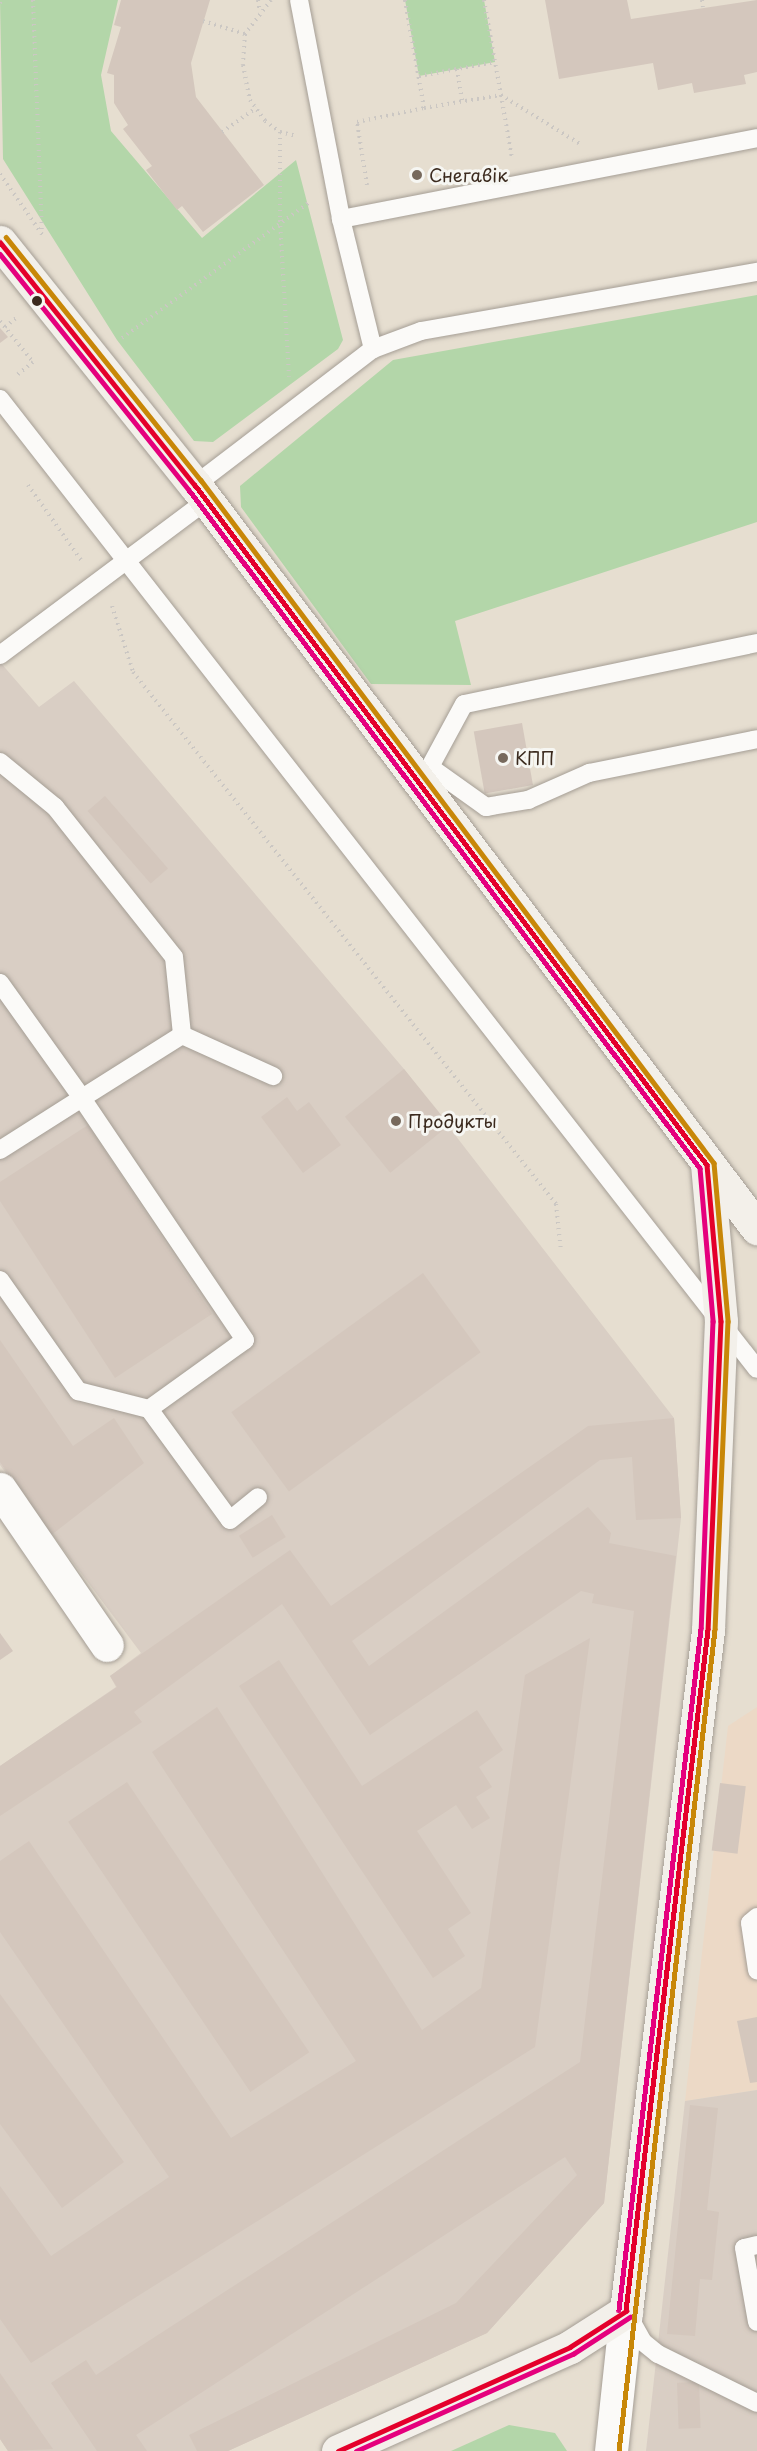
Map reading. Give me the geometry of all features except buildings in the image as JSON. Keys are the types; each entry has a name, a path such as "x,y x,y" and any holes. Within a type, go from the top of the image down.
{"main road":[{"path":"0,242 423,772 707,1165 757,1228"},
{"path":"338,2451 570,2347 626,2311 708,1630 721,1321 707,1165"}],"street":[{"path":"0,1489 107,1645"},
{"path":"611,2451 626,2311"}],"lane":[{"path":"299,0 341,219 374,349"},
{"path":"341,219 757,138"},
{"path":"0,655 126,561 201,493 374,349 421,331 757,272"},
{"path":"0,399 757,1369"},
{"path":"757,643 464,704 423,772 486,807 528,800 589,773 757,738"},
{"path":"0,762 55,807 174,957 182,1035"},
{"path":"0,983 82,1098 245,1340 149,1409"},
{"path":"182,1035 273,1076"},
{"path":"0,1150 182,1035"},
{"path":"0,1280 78,1391 149,1409 230,1520 258,1497"},
{"path":"757,1917 750,1923 757,1970"},
{"path":"757,2245 744,2248 757,2322"},
{"path":"626,2311 643,2342 658,2354 757,2403"}],"path":[{"path":"33,0 42,232"},
{"path":"258,0 260,12"},
{"path":"271,0 245,34 243,65 250,100 280,132 304,137"},
{"path":"405,0 424,108"},
{"path":"484,0 513,162"},
{"path":"702,0 703,7"},
{"path":"203,21 245,34"},
{"path":"418,76 495,62"},
{"path":"457,69 462,102"},
{"path":"357,122 501,95 591,151"},
{"path":"222,132 256,108"},
{"path":"280,132 280,220 290,383"},
{"path":"0,174 48,242"},
{"path":"120,339 280,220 316,198"},
{"path":"0,321 33,362"},
{"path":"21,475 110,601 133,672 556,1204 561,1251"}],"shaded area":[{"path":"0,662 39,707 74,681 404,1069 674,1418 681,1518 604,2203 487,2333 228,2451 8,2451 0,2439 0,1766 116,1687 110,1676 141,1653 0,1465"},
{"path":"757,1707 757,2090 685,2101 728,1726"},
{"path":"757,2090 757,2451 646,2451 685,2101"}],"green space":[{"path":"0,0 118,0 101,75 111,131 202,238 296,160 343,340 338,349 213,442 194,441 117,340 3,159"},
{"path":"405,0 484,0 495,62 419,76"},
{"path":"757,295 757,522 455,621 471,685 371,684 241,507 240,486 393,360"},
{"path":"509,2425 555,2433 567,2451 451,2451"}],"transit line":[{"path":"6,237 201,480 714,1163 728,1321 715,1630 619,2451"},
{"path":"0,242 195,485 707,1165 721,1321 708,1630 626,2311"},
{"path":"0,254 189,490 700,1168 713,1321 701,1629 619,2310"},
{"path":"338,2451 570,2347 626,2311"},
{"path":"356,2451 573,2354 630,2317"}],"place":[{"name":"Снегавік","path":"417,175"},
{"name":"КПП","path":"503,758"},
{"name":"Продукты","path":"396,1121"}]}
